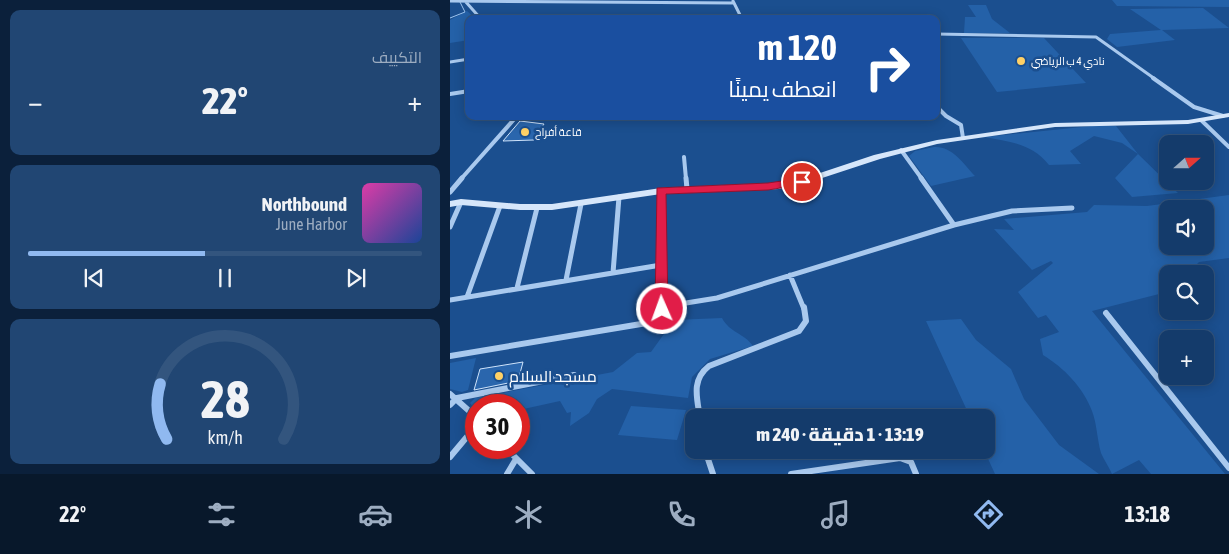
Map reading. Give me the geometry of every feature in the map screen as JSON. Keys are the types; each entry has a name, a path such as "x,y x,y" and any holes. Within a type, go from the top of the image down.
{"main road":[{"path":"450,204 462,202 537,208 581,204 660,191 786,185 901,150 963,138 1055,125 1202,121 1226,116"}],"street":[{"path":"465,0 478,15"},
{"path":"450,1 733,1 740,15"},
{"path":"940,34 1096,36 1190,104 1202,111 1226,116"},
{"path":"450,62 465,60"},
{"path":"450,94 465,92"},
{"path":"940,110 954,122 961,125 963,138"},
{"path":"450,192 513,120"},
{"path":"1202,121 1229,147"},
{"path":"901,150 954,226"},
{"path":"684,157 688,189"},
{"path":"450,356 534,344 647,323 658,318 662,303 660,191"},
{"path":"614,273 619,197"},
{"path":"450,227 462,202"},
{"path":"566,280 581,204"},
{"path":"467,297 500,206"},
{"path":"517,288 537,208"},
{"path":"662,303 700,302 954,226 1012,211 1072,208"},
{"path":"450,300 661,264"},
{"path":"699,409 696,390 700,373 709,366 792,335 804,328 807,319 806,314 790,275"},
{"path":"1106,313 1229,468"},
{"path":"450,405 457,398 574,375"},
{"path":"450,394 465,406"},
{"path":"450,457 465,439"},
{"path":"791,474 900,458 911,462 916,474"},
{"path":"507,474 516,459 532,474"},
{"path":"709,459 713,474"}],"shaded area":[{"path":"1112,0 1229,0 1229,7 1117,6"},
{"path":"968,5 986,5 992,19 1010,33 964,33 965,17 976,17"},
{"path":"1203,8 1229,28 1162,30 1175,40 1117,47 1107,39 1110,34 1161,30 1130,9"},
{"path":"467,11 472,15 465,15 465,41 450,43 450,20"},
{"name":"نادي 4 ب الرياضي","path":"961,38 1044,38 1086,83 997,92"},
{"path":"1102,125 1116,126 1138,154 1122,143 1094,136 1070,151 1081,164 1049,165 1028,148 1012,142 985,137"},
{"path":"940,147 952,152 975,176 931,186 909,156 915,151"},
{"path":"1138,154 1159,174 1159,190 1175,190 1178,193 1132,197 1115,178"},
{"path":"1229,195 1229,258 1199,262 1196,265 1159,265 1159,294 1092,311 1225,474 1151,474 1139,460 1112,474 1101,453 1094,416 1084,394 1065,372 1043,355 1040,339 1059,332 1046,315 1038,318 1018,292 1053,263 1051,261 1032,270 994,229 1014,230 1004,219 1087,212 1094,205 1159,204 1159,255 1214,255 1214,200 1192,200"},
{"path":"722,318 729,327 753,346 710,359 692,377 688,398 612,389 597,399 589,413 570,426 571,412 567,413 560,401 530,408 530,394 496,394 613,372 637,353 651,352 674,320"},
{"path":"961,319 976,340 1011,369 1024,399 1059,445 1099,474 995,474 988,459 995,459 995,409 966,409 926,321"},
{"path":"476,358 468,390 462,392 450,389 450,363"},
{"path":"631,406 685,410 677,440 618,435"}],"building":[{"name":"قاعة أفراح","path":"520,121 544,124 534,140 503,141"},
{"name":"مسجد السلام","path":"523,362 518,381 474,390 480,369"}],"waterway":[{"path":"450,18 465,12 460,2"}],"place":[{"name":"نادي 4 ب الرياضي","path":"1021,61"},
{"name":"قاعة أفراح","path":"525,132"},
{"name":"مسجد السلام","path":"499,376"}],"route":[{"path":"662,309 660,191 768,187 802,182"}]}
